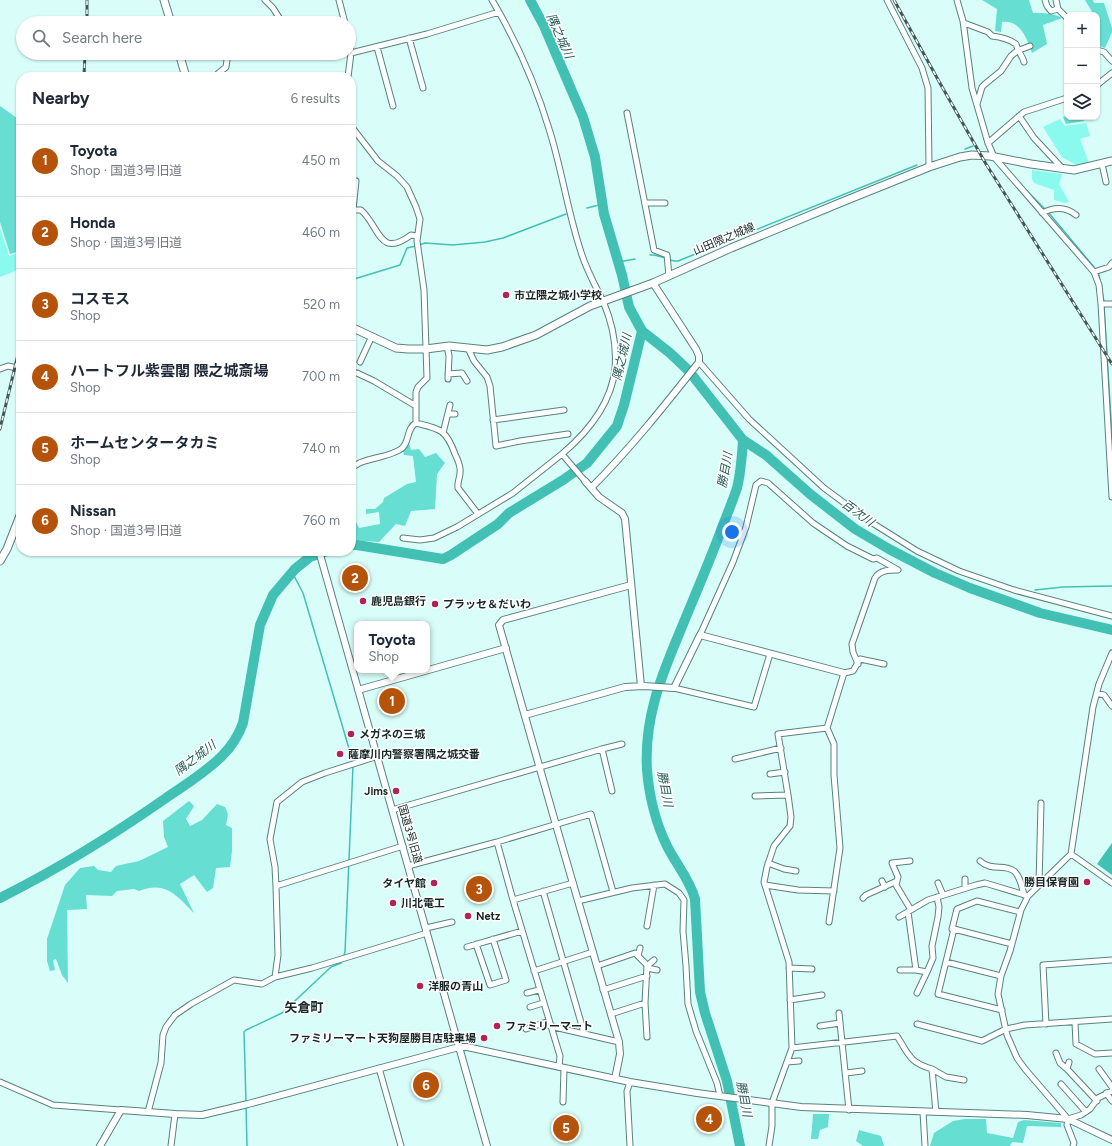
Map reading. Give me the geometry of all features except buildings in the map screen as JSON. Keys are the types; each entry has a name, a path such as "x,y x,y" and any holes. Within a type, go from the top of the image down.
{"main road":[{"path":"164,0 169,16"},
{"path":"181,60 185,72"},
{"name":"山田隈之城線","path":"356,329 396,348 408,350 447,346 487,350 536,335 579,311 650,284 738,245 929,167 972,155 994,157 1074,170 1112,161"},
{"path":"0,562 16,526"}],"street":[{"path":"265,0 278,16"},
{"path":"339,0 343,16"},
{"path":"403,538 420,540 434,538 457,527 513,493 563,455 593,422 604,406 613,379 616,361 615,343 604,301 597,292 581,252 551,132 530,72 518,46 492,0"},
{"path":"887,0 926,77 928,88 929,167"},
{"path":"957,0 964,24 972,88 988,143 994,157 1045,211 1094,272 1099,285 1103,304 1110,396 1112,498"},
{"path":"1045,0 1051,11 1058,9"},
{"path":"1056,0 1058,9 1064,15"},
{"path":"356,52 499,12"},
{"path":"964,24 988,32 992,36 1001,37 1014,42 1016,44 1017,51 1023,56 1024,62"},
{"path":"409,38 423,88"},
{"path":"977,104 982,87 1001,71 1017,51 1030,46"},
{"path":"377,47 393,106"},
{"path":"1100,51 1104,52 1112,61"},
{"path":"220,72 226,67 227,60"},
{"path":"349,72 350,60"},
{"path":"1098,84 1112,73"},
{"path":"988,143 1024,112 1064,99"},
{"path":"627,113 654,250 667,255 669,276"},
{"path":"1019,116 1034,138 1063,169"},
{"path":"356,132 378,161 397,176 407,187 420,219 417,242 424,290 427,378 418,387 416,392 416,423 410,429 406,444 401,449 363,461 356,465"},
{"path":"1102,164 1106,182"},
{"path":"645,203 665,203"},
{"path":"1045,211 1051,208 1065,208 1076,215"},
{"path":"356,210 361,210 367,215 379,236 385,243 395,244 403,241 411,235 417,242"},
{"path":"1094,272 1109,267 1112,263"},
{"path":"591,488 609,470 698,363 699,356 696,349 650,284"},
{"path":"1103,304 1112,304"},
{"path":"360,362 372,336"},
{"path":"447,346 449,356 448,376 462,373 467,381"},
{"path":"468,348 474,361 487,377 490,386 496,446 568,434"},
{"path":"698,363 749,418 793,461 824,488 860,515 917,551 959,571 1014,590 1112,616"},
{"path":"0,369 8,366 16,368"},
{"path":"356,374 374,381 416,406"},
{"path":"443,433 450,406"},
{"path":"493,420 564,410"},
{"path":"448,414 455,414"},
{"path":"416,423 439,429 448,437 459,463 460,472 457,483 458,488 478,514"},
{"path":"563,455 600,497 622,513 626,526 642,686"},
{"path":"672,688 700,635 733,562 746,527 756,485 761,482 768,483 814,523 847,546 873,560 878,558 898,570 882,572 877,574 875,578 852,644 852,652 858,664"},
{"name":"国道3号旧道","path":"320,556 487,1146"},
{"path":"615,1079 620,1054 619,1042 500,624 503,620 631,585"},
{"path":"700,635 844,673 852,671 860,659 884,664"},
{"path":"430,670 506,648"},
{"path":"1068,1119 1024,1069 1017,1058 1007,1035 998,994 1001,976 1026,895 1071,854 1093,707 1099,684 1110,667 1112,653"},
{"path":"525,715 624,687 642,686 672,688 754,708 770,654"},
{"path":"358,690 418,673"},
{"path":"829,922 840,848 834,775 834,744 827,728 844,673"},
{"path":"1097,693 1107,698 1112,706"},
{"path":"769,1146 772,1126 772,1103 792,1048 789,968 764,882 768,863 774,846 790,826 791,817 778,734 827,728"},
{"path":"392,810 622,744"},
{"path":"735,759 781,748"},
{"path":"602,749 612,791"},
{"path":"275,977 278,955 276,886 275,867 270,839 277,802 302,782 378,756"},
{"path":"770,774 785,772"},
{"path":"755,796 788,795"},
{"path":"1038,885 1041,803"},
{"path":"408,866 497,842 591,814 614,892"},
{"path":"497,842 512,900 560,1056 562,1067 563,1102"},
{"path":"276,886 402,846"},
{"path":"1071,854 1112,882"},
{"path":"910,860 892,863 898,877 896,885 910,911 916,970"},
{"path":"980,861 985,866 1004,867 1013,871 1020,880 1026,895"},
{"path":"768,863 784,869 796,871"},
{"path":"965,879 965,888"},
{"path":"882,881 885,887"},
{"path":"863,898 897,881"},
{"path":"512,900 573,883"},
{"path":"938,883 943,895"},
{"path":"899,917 928,900 984,883 1026,895"},
{"path":"578,901 632,888 665,884 679,893 684,900 683,931 688,1004 696,1030 722,1097"},
{"path":"646,926 654,885"},
{"path":"765,885 798,890 834,891"},
{"path":"543,892 584,1033"},
{"path":"917,993 933,958 932,946 939,908 937,897"},
{"path":"1002,1010 938,994 954,929 952,929 957,909 977,901 1020,912"},
{"path":"148,1112 161,1063 163,1035 166,1027 170,1020 191,1004 234,980 262,984 275,977 312,968 452,922"},
{"path":"954,929 1012,944"},
{"path":"467,947 522,931"},
{"path":"476,944 490,985 506,980 493,939"},
{"path":"638,956 640,948"},
{"path":"534,971 593,952"},
{"path":"597,966 635,953 647,967 657,970"},
{"path":"647,1037 645,1003 646,976 647,967 654,960"},
{"path":"1046,1024 1043,965 1112,960"},
{"path":"946,962 1001,976"},
{"path":"789,968 812,969"},
{"path":"900,970 927,972"},
{"path":"603,990 646,976"},
{"path":"527,993 540,990"},
{"path":"790,1000 822,995"},
{"path":"530,1007 543,1002"},
{"path":"611,1014 645,1003"},
{"path":"839,1013 849,1110"},
{"path":"917,1024 982,1041 1006,1029 1025,1025 1112,1019"},
{"path":"1075,1022 1076,1044 1095,1054 1112,1053"},
{"path":"526,1028 550,1023 619,1042"},
{"path":"820,1026 840,1023"},
{"path":"792,1048 897,1036 912,1061 932,1069 946,1077 964,1080"},
{"path":"0,1082 53,1105 202,1115 459,1047 467,1047 630,1082 722,1097 801,1107 849,1110 1027,1115 1068,1119 1112,1140"},
{"path":"1056,1053 1060,1063 1097,1101"},
{"path":"787,1062 799,1060"},
{"path":"1067,1069 1069,1062"},
{"path":"379,1068 401,1146"},
{"path":"932,1069 936,1112"},
{"path":"1099,1069 1112,1087"},
{"path":"846,1073 862,1071"},
{"path":"630,1082 627,1090 630,1146"},
{"path":"1061,1084 1086,1112"},
{"path":"1068,1119 1086,1112 1106,1093 1112,1091"},
{"path":"1106,1093 1112,1101"},
{"path":"100,1146 121,1110"},
{"path":"924,1112 923,1137 925,1146"},
{"path":"171,1146 175,1114"},
{"path":"1068,1119 1067,1125 1074,1143 1073,1146"}],"shaded area":[{"path":"982,0 1029,0 1033,13 1052,14 1062,18 1043,25 1047,44 1032,53 1028,42 1019,27 1014,24 1002,22 1001,32 995,31 997,9"},
{"path":"1085,0 1093,0 1094,3 1104,3 1112,28 1112,32 1105,48 1100,46 1100,12 1092,12"},
{"path":"0,106 16,117 16,252 10,254 0,222"},
{"path":"1060,119 1065,126 1086,123 1090,136 1080,139 1089,163 1076,165 1062,157 1043,127"},
{"path":"1064,120 1084,121 1066,124"},
{"path":"1032,170 1062,174 1059,184 1069,202 1066,203 1054,200 1054,190 1034,183 1032,179"},
{"path":"0,228 9,256 16,254 16,271 0,277"},
{"path":"409,443 411,450 419,449 425,457 436,453 445,463 437,474 435,509 411,511 405,526 396,524 379,542 356,540 356,522 359,528 380,524 379,512 366,514 366,509 375,509 383,502 384,498 407,484 416,482 413,456 404,455 403,450"},
{"path":"189,801 194,806 186,819 190,826 202,820 217,804 225,807 228,814 226,825 232,828 230,867 216,868 213,888 207,892 194,875 180,884 194,913 176,896 157,887 139,891 134,889 117,891 112,896 86,895 87,909 67,910 68,983 62,975 56,959 53,960 55,970 50,971 47,961 47,939 65,885 80,868 94,866 98,870 111,872 116,866 139,861 168,847 164,837 163,821"},
{"path":"1112,843 1112,875 1097,864"},
{"path":"813,1114 829,1114 828,1127 820,1130 818,1139 811,1139"},
{"path":"965,1119 986,1119 987,1133 1013,1138 1018,1122 1024,1120 1061,1123 1061,1127 1027,1126 1023,1143 1012,1142 1010,1146 930,1146 934,1133 953,1121"},
{"path":"859,1130 881,1136 884,1146 863,1146 856,1141"}],"waterway":[{"name":"隅之城川","path":"356,545 443,559 451,555 498,524 509,513 563,480 587,463 617,426 624,405 642,331 629,307 622,275 604,214 595,157 583,117 544,26 530,0"},
{"path":"965,149 973,146"},
{"path":"670,260 678,261 917,165"},
{"path":"1027,191 1045,209"},
{"path":"587,208 603,204"},
{"path":"1048,212 1094,267"},
{"path":"419,245 425,243 453,245 485,242 503,238 566,214"},
{"path":"356,278 400,265 407,248 416,246"},
{"path":"650,255 666,258"},
{"path":"618,262 635,259"},
{"path":"1099,275 1104,302"},
{"path":"1104,306 1112,436"},
{"name":"百次川","path":"642,331 670,353 689,371 743,440 766,455 810,494 855,529 935,573 970,588 1040,613 1112,630"},
{"name":"勝目川","path":"740,1146 727,1081 705,1013 700,992 695,899 693,892 667,846 656,819 648,780 647,752 651,717 660,684 737,488 743,440"},
{"name":"隅之城川","path":"0,898 85,851 126,825 195,778 216,762 226,752 237,737 243,723 260,625 273,595 295,569 313,556"},
{"path":"292,572 303,593 353,762"},
{"path":"1035,590 1063,587 1112,586"},
{"path":"343,958 345,952 353,766"},
{"path":"246,1102 244,1032 282,1013 331,967 341,963 341,961"},
{"path":"246,1106 247,1146"}],"railway":[{"path":"87,0 87,16"},
{"path":"894,0 986,164 1112,364"},
{"path":"84,72 85,60"},
{"path":"0,429 16,363"}],"place":[{"name":"市立隈之城小学校","path":"506,295"},
{"name":"Honda","path":"355,578"},
{"name":"鹿児島銀行","path":"363,601"},
{"name":"プラッセ＆だいわ","path":"435,604"},
{"name":"Toyota","path":"392,701"},
{"name":"メガネの三城","path":"351,734"},
{"name":"薩摩川内警察署隅之城交番","path":"340,754"},
{"name":"Jims","path":"396,791"},
{"name":"勝目保育園","path":"1087,882"},
{"name":"タイヤ館","path":"434,883"},
{"name":"コスモス","path":"479,889"},
{"name":"川北電工","path":"393,903"},
{"name":"Netz","path":"468,916"},
{"name":"洋服の青山","path":"420,986"},
{"name":"ファミリーマート","path":"497,1026"},
{"name":"ファミリーマート天狗屋勝目店駐車場","path":"484,1038"},
{"name":"Nissan","path":"426,1085"},
{"name":"ハートフル紫雲閣 隈之城斎場","path":"709,1119"},
{"name":"ホームセンタータカミ","path":"566,1128"}],"district":[{"name":"矢倉町","path":"304,1007"}]}
